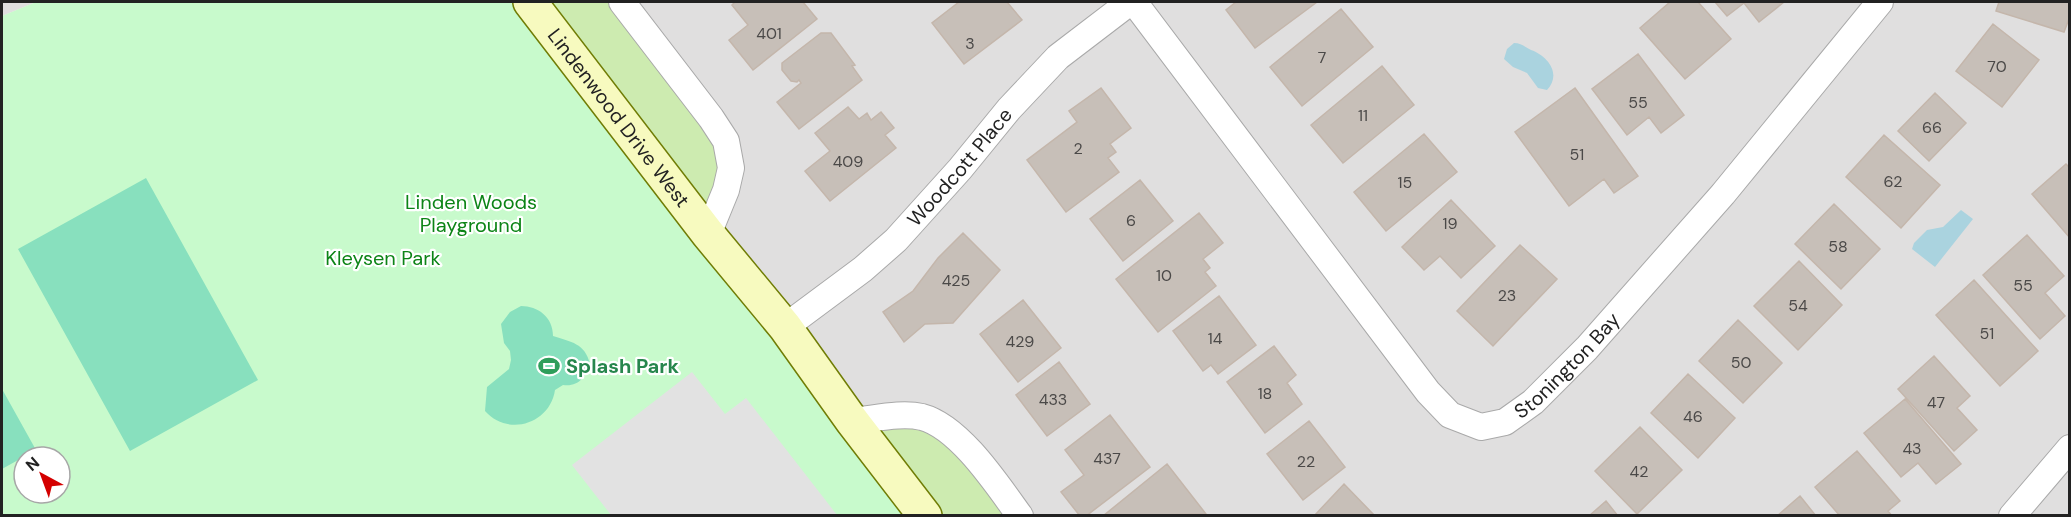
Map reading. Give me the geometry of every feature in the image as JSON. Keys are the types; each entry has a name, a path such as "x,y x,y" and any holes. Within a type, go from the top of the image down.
{"street":[{"name":"Lindenwood Drive West","path":"530,2 708,234 785,327 852,421 925,516"},
{"name":"Lindenwood Drive West","path":"622,2 726,141 731,168 726,190 708,234"},
{"name":"Stonington Bay","path":"1132,2 1428,392 1450,415 1481,427 1505,422 1533,402 1587,348 1723,194 1880,2"},
{"name":"Woodcott Place","path":"785,327 863,269 896,240 960,169 1009,109 1058,57 1132,2"},
{"path":"852,421 906,415 923,417 938,424 958,439 978,460 1020,516"},
{"path":"2012,516 2070,448"}],"shaded area":[{"path":"2,2 36,2 2,16"},
{"path":"530,2 2069,2 2069,515 925,515"},
{"path":"692,372 725,414 746,398 837,515 611,515 572,465"}],"green space":[{"name":"Kleysen Park","path":"36,2 530,2 925,516 2,516 2,16"},
{"path":"530,2 622,2 726,141 708,234"},
{"path":"146,178 258,380 130,451 18,249"},
{"name":"Splash Park","path":"521,306 539,310 550,323 553,336 581,347 590,364 577,383 563,385 555,390 552,402 537,418 516,425 494,419 485,411 487,387 509,369 511,360 510,351 504,343 501,324 510,312"},
{"path":"2,389 33,445 12,445 12,463 2,469"},
{"path":"923,417 1020,515 925,515 852,421"}],"water":[{"path":"1514,43 1521,44 1537,53 1551,66 1553,78 1547,90 1538,88 1527,73 1513,67 1504,59 1507,49"},
{"path":"1961,210 1973,219 1935,267 1912,249 1914,243 1927,230 1943,227"}],"building":[{"path":"735,2 803,2 817,19 753,70 729,40 748,25 732,5"},
{"path":"959,2 1007,2 1022,20 964,64 932,23"},
{"path":"1236,2 1317,2 1255,48 1226,10"},
{"path":"1670,2 1698,2 1731,39 1685,79 1640,28"},
{"path":"1715,2 1784,2 1759,22 1744,3 1727,16"},
{"path":"1999,2 2070,2 2070,16 2064,32 1996,11"},
{"path":"1341,9 1373,47 1302,106 1270,67"},
{"path":"1993,24 2039,60 2002,107 1956,71"},
{"path":"821,33 831,33 855,65 852,66 862,80 799,129 777,102 801,83 799,80 791,81 782,70 782,63"},
{"path":"1638,54 1684,115 1661,133 1649,117 1627,135 1592,89"},
{"path":"1382,66 1414,105 1343,163 1311,125"},
{"path":"1101,88 1131,128 1110,144 1116,152 1108,158 1119,172 1066,212 1027,160 1077,122 1069,111"},
{"path":"1575,88 1638,176 1614,193 1604,179 1569,206 1515,132"},
{"path":"1935,93 1966,123 1929,161 1898,131"},
{"path":"848,107 859,119 867,113 871,120 881,112 894,128 885,135 896,148 830,201 805,171 830,151 815,133"},
{"path":"1424,134 1457,172 1386,231 1354,192"},
{"path":"1884,135 1940,185 1901,228 1846,177"},
{"path":"2066,164 2070,168 2070,238 2032,194"},
{"path":"1140,180 1173,221 1123,261 1090,219"},
{"path":"1451,200 1495,246 1461,278 1440,256 1424,270 1402,247"},
{"path":"1834,204 1880,249 1841,289 1795,244"},
{"path":"1199,213 1223,243 1203,259 1210,268 1205,272 1216,286 1158,332 1116,279"},
{"path":"963,233 1000,270 953,323 925,324 904,342 883,312 913,291 938,258"},
{"path":"2027,235 2064,276 2045,293 2065,316 2040,339 1983,275"},
{"path":"1520,245 1557,279 1493,346 1457,311"},
{"path":"1799,261 1842,305 1798,350 1754,306"},
{"path":"1974,280 2038,351 2000,386 1936,315"},
{"path":"1219,296 1256,345 1218,374 1211,365 1203,371 1173,331"},
{"path":"1023,300 1061,348 1018,382 980,334"},
{"path":"1738,320 1782,363 1743,403 1699,361"},
{"path":"1274,346 1296,375 1287,383 1302,404 1265,433 1227,382"},
{"path":"1934,356 1970,396 1957,408 1977,430 1954,451 1898,389"},
{"path":"1059,362 1090,404 1047,436 1016,395"},
{"path":"1688,374 1735,418 1698,458 1651,413"},
{"path":"1905,399 1961,464 1936,484 1918,463 1901,477 1864,433"},
{"path":"1110,415 1150,467 1086,516 1080,516 1061,492 1084,475 1065,450"},
{"path":"1309,421 1345,467 1303,500 1267,454"},
{"path":"1640,427 1682,470 1637,514 1595,471"},
{"path":"1857,451 1900,501 1888,511 1892,516 1840,516 1815,487"},
{"path":"1167,464 1206,514 1103,516"},
{"path":"1344,484 1375,516 1314,516"},
{"path":"1800,496 1816,516 1777,516"},
{"path":"1606,501 1618,516 1589,516"}],"place":[{"name":"Splash Park","path":"549,366"}],"park label":[{"name":"Linden Woods Playground","path":"471,214"}]}
